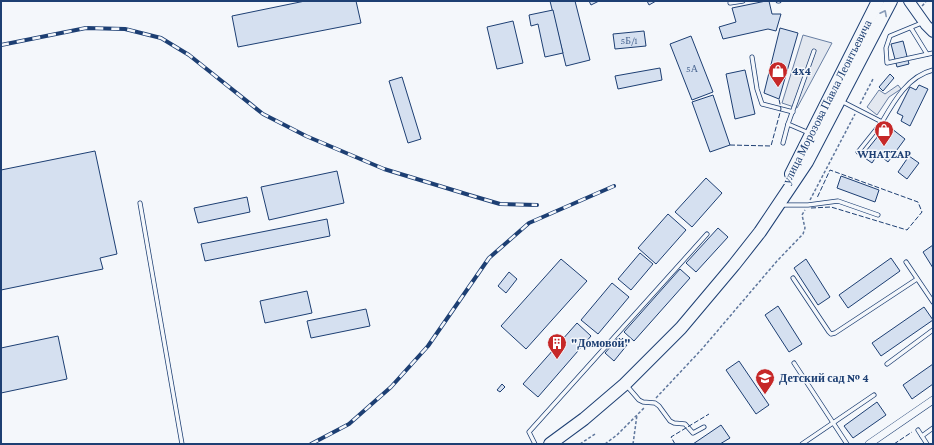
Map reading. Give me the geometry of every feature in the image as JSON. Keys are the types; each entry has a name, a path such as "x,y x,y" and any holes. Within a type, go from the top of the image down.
{"main road":[{"name":"улица Морозова Павла Леонтьевича","path":"779,205 785,184 812,134 878,1"},
{"name":"улица Морозова Павла Леонтьевича","path":"550,444 584,419 625,384 681,328 734,265 779,205 807,162 891,1"}],"street":[{"path":"909,1 933,32"},
{"path":"869,444 933,400"}],"lane":[{"path":"730,3 743,1"},
{"path":"924,22 890,36 886,48 887,63 933,53"},
{"path":"911,28 927,54"},
{"path":"783,144 788,124 814,51"},
{"path":"752,57 757,89 762,104 793,112"},
{"path":"858,152 882,122 893,103 908,83 923,72 933,70"},
{"path":"840,100 882,122"},
{"path":"788,124 812,134"},
{"path":"779,205 808,205 838,201 878,214"},
{"path":"140,203 182,444"},
{"path":"535,444 530,432 707,234"},
{"path":"906,262 933,302"},
{"path":"793,278 831,334 834,334 917,279"},
{"path":"886,364 933,330"},
{"path":"794,363 847,444"},
{"path":"625,384 639,400 650,404 655,403 670,421 685,424 693,434 704,427"},
{"path":"802,444 874,395"},
{"path":"922,436 933,428"},
{"path":"918,430 927,444"}],"path":[{"path":"605,444 617,435 650,404 683,370 777,261 803,234 806,228 802,215 873,79"},
{"path":"633,444 637,415"},
{"path":"580,444 595,434"}],"shaded area":[{"path":"803,35 832,43 797,108 782,103"},
{"path":"898,85 901,89 889,97 877,115 867,107 879,90 885,94"}],"building":[{"path":"305,1 356,1 361,23 238,47 232,16"},
{"path":"550,1 575,1 590,60 566,66"},
{"path":"589,1 599,1 591,5"},
{"path":"647,1 656,1 649,5"},
{"path":"769,1 772,14 781,14 776,31 768,29 723,39 719,27 736,22 732,8"},
{"path":"553,10 563,53 545,57 538,24 531,26 529,15"},
{"path":"513,21 523,63 497,69 487,27"},
{"path":"780,28 798,33 779,99 764,93"},
{"path":"644,31 646,46 615,49 613,34"},
{"path":"691,36 713,92 692,100 670,44"},
{"path":"903,41 909,64 897,67 891,44"},
{"path":"660,68 662,80 618,89 615,76"},
{"path":"745,70 755,114 735,119 726,74"},
{"path":"890,74 894,78 883,91 879,87"},
{"path":"402,77 421,139 408,143 389,81"},
{"path":"919,85 928,89 910,126 901,121 903,116 897,113 910,87 916,90"},
{"path":"713,95 730,145 710,152 692,102"},
{"name":"WHATZAP","path":"887,125 905,139 888,162 878,154 872,163 862,156"},
{"path":"95,151 117,254 100,258 103,269 1,290 1,170"},
{"path":"909,156 919,163 907,179 898,172"},
{"path":"337,171 344,203 269,220 261,187"},
{"path":"841,176 879,190 875,202 837,188"},
{"path":"706,178 722,193 692,227 675,212"},
{"path":"247,197 250,212 198,223 194,208"},
{"path":"668,214 686,230 656,264 638,248"},
{"path":"327,219 330,236 205,261 201,244"},
{"path":"718,228 728,237 696,272 686,263"},
{"path":"933,245 933,268 923,252"},
{"path":"640,253 653,264 631,290 618,279"},
{"path":"891,258 900,271 848,308 839,295"},
{"path":"561,259 587,281 526,349 501,326"},
{"path":"806,259 830,297 818,305 794,268"},
{"path":"680,269 690,278 634,341 624,332"},
{"path":"509,272 517,279 506,293 498,286"},
{"path":"612,283 629,297 598,334 581,320"},
{"path":"307,291 312,313 265,323 260,301"},
{"path":"778,306 802,344 789,352 765,315"},
{"path":"924,307 933,320 881,356 872,343"},
{"path":"366,309 370,326 311,338 307,321"},
{"name":"\"Домовой\"","path":"577,323 591,336 538,397 523,384"},
{"path":"58,336 67,379 1,393 1,348"},
{"path":"618,338 627,345 614,361 605,353"},
{"path":"739,361 769,405 756,414 726,370"},
{"path":"933,364 933,384 912,399 903,385"},
{"path":"502,384 505,387 500,392 497,390"},
{"path":"877,402 886,415 853,438 844,426"},
{"path":"721,425 730,438 720,444 693,444"}],"railway":[{"path":"1,45 86,28 125,29 161,38 189,55 263,114 306,136 384,169 466,194 500,204 537,205"},
{"path":"311,444 349,424 391,387 428,346 489,258 529,223 614,186"}],"fence":[{"path":"730,145 771,146 781,109 779,99"},
{"path":"811,208 831,207 907,230 922,212 918,202 830,170 817,198"},
{"path":"675,444 671,437 709,414"},
{"path":"894,444 912,432"}],"place":[{"name":"4х4","path":"778,88"},
{"name":"WHATZAP","path":"884,147"},
{"name":"\"Домовой\"","path":"557,360"},
{"name":"Детский сад № 4","path":"765,395"}]}
